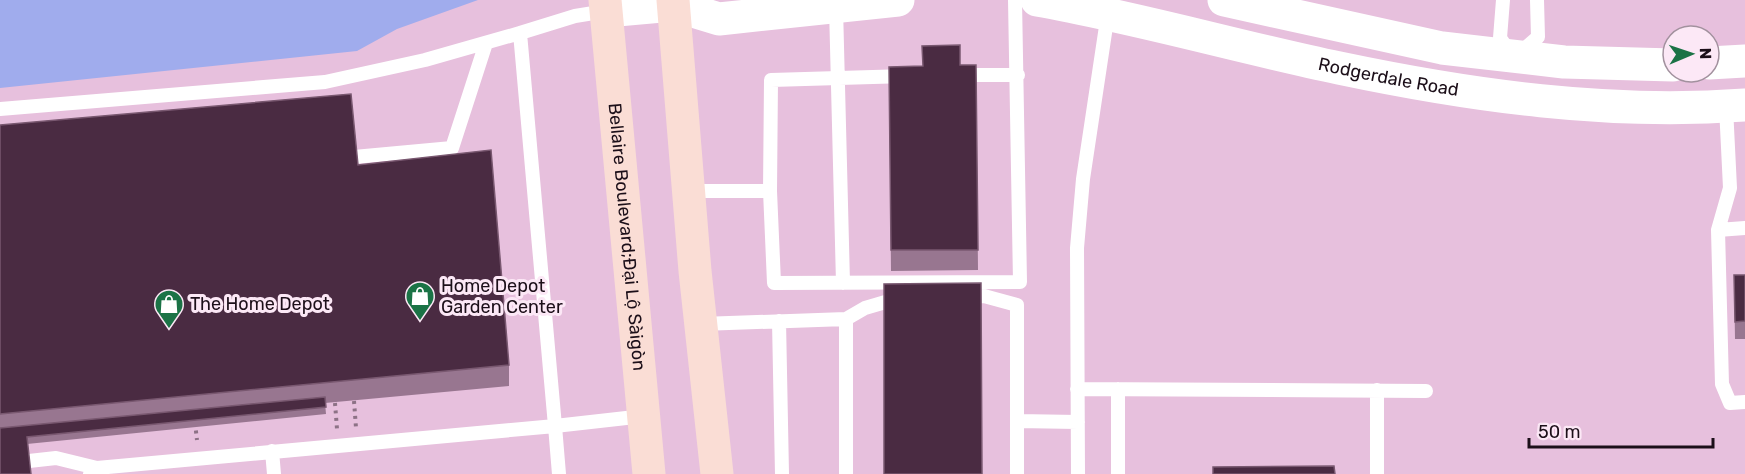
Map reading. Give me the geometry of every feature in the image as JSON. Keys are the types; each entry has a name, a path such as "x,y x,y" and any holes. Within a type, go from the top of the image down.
{"main road":[{"path":"675,2 689,191 717,474"},
{"name":"Bellaire Boulevard;Đại Lộ Sàigòn","path":"605,6 649,474"}],"street":[{"path":"605,6 675,2 719,18 898,0"},
{"name":"Rodgerdale Road","path":"1037,0 1109,6 1337,68 1509,99 1662,107 1736,106"},
{"path":"1224,0 1364,32 1514,58 1661,65"},
{"path":"1509,99 1514,58"},
{"path":"1721,62 1745,61"}],"lane":[{"path":"923,76 771,80 770,191 774,283 1020,282 1015,0"},
{"path":"1503,0 1500,38 1514,58 1538,38 1537,0"},
{"path":"0,109 325,82 425,60 605,6"},
{"path":"1078,474 1078,237 1083,179 1109,6"},
{"path":"836,7 843,283"},
{"path":"520,33 559,474"},
{"path":"354,157 452,148 486,43"},
{"path":"960,75 1018,75"},
{"path":"1736,106 1730,188 1718,230 1722,384 1730,403 1745,402"},
{"path":"1730,188 1745,188"},
{"path":"689,191 770,191"},
{"path":"1718,230 1745,228"},
{"path":"950,297 984,296 1017,305 1017,474"},
{"path":"701,324 846,319 865,308 893,298 916,297"},
{"path":"846,319 846,474"},
{"path":"779,321 782,474"},
{"path":"1077,389 1426,391"},
{"path":"1118,389 1119,474"},
{"path":"1377,390 1377,474"},
{"path":"29,461 56,458 93,471 644,416"},
{"path":"1017,421 1078,422"},
{"path":"272,452 274,474"}],"path":[{"path":"354,402 357,443"},
{"path":"335,403 338,445"}],"shaded area":[{"path":"0,0 478,0 397,29 357,51 0,88"}],"building":[{"path":"960,45 960,65 976,65 978,250 891,250 889,67 923,66 922,46"},
{"name":"The Home Depot","path":"351,94 358,165 491,150 509,365 0,414 0,125"},
{"path":"1734,275 1745,275 1745,321 1735,322"},
{"path":"981,283 982,474 884,474 884,284"},
{"path":"325,397 326,407 27,437 31,474 0,474 0,428"},
{"path":"1334,466 1335,474 1213,474 1213,467"}],"place":[{"name":"Home Depot Garden Center","path":"420,322"},
{"name":"The Home Depot","path":"169,330"}]}
